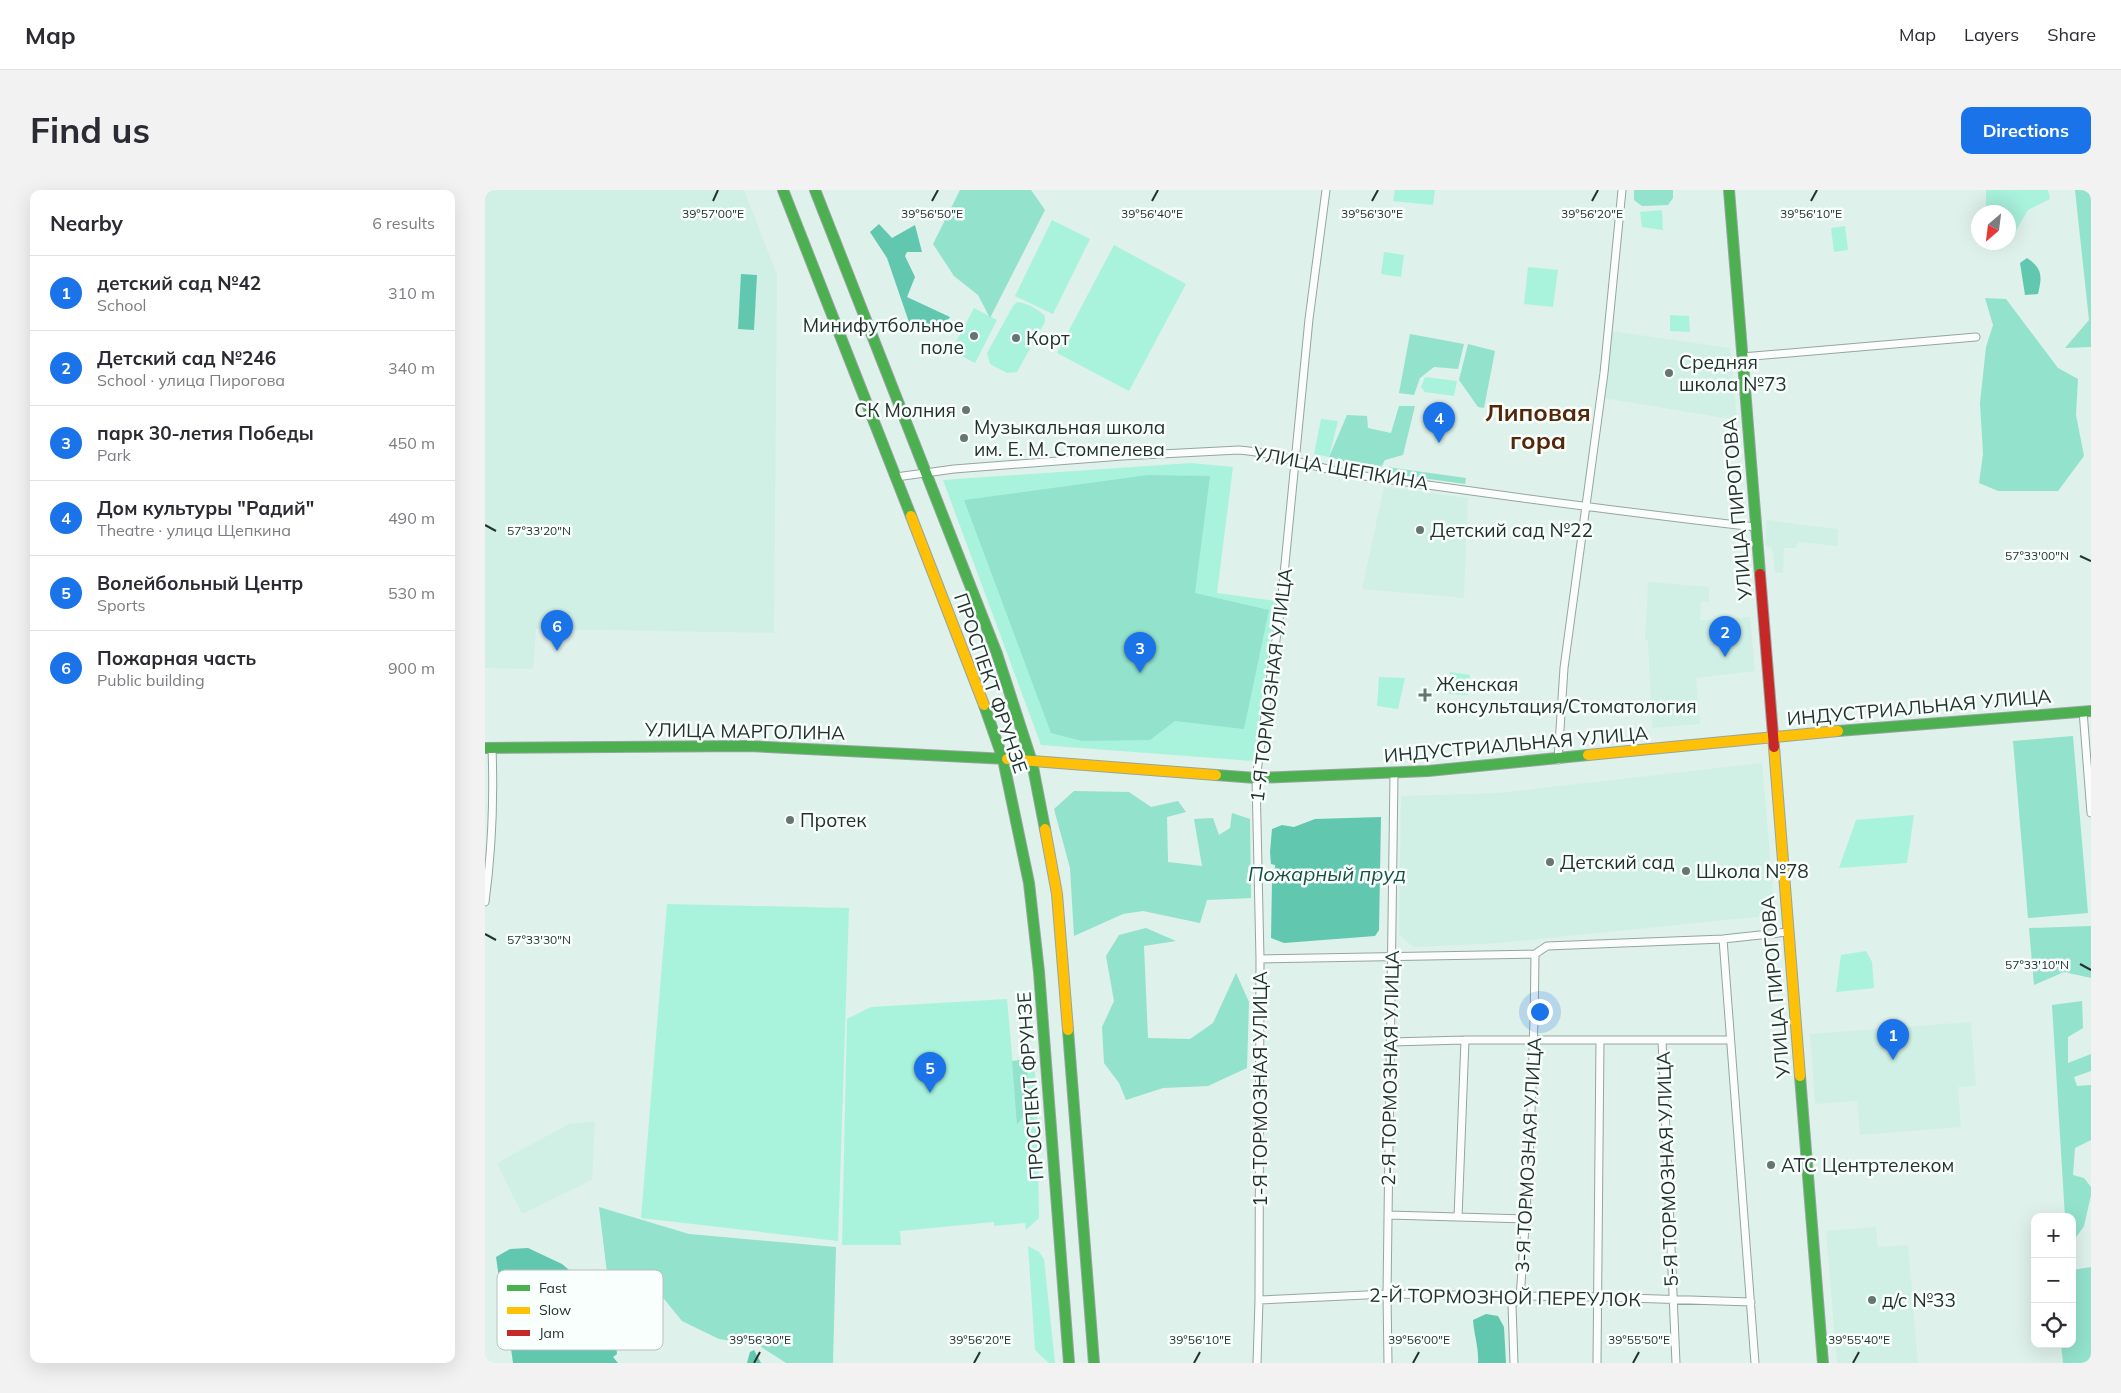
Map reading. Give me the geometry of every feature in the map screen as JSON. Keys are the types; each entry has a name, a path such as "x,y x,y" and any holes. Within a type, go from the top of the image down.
{"street":[{"name":"ПРОСПЕКТ ФРУНЗЕ","path":"783,190 977,683 1003,759 1029,883 1039,972 1069,1363"},
{"name":"ПРОСПЕКТ ФРУНЗЕ","path":"815,190 997,654 1032,762 1057,894 1094,1363"},
{"name":"1-Я ТОРМОЗНАЯ УЛИЦА","path":"1257,1363 1259,1300 1260,959 1256,778 1281,605 1309,319 1326,190"},
{"path":"1558,760 1564,668 1604,374 1622,190"},
{"name":"УЛИЦА ПИРОГОВА","path":"1729,190 1755,527 1765,618 1823,1363"},
{"path":"1742,357 1977,337"},
{"name":"УЛИЦА ЩЕПКИНА","path":"896,477 925,472 1121,456 1239,450 1354,474 1755,527"},
{"path":"2087,711 2091,813"},
{"name":"ИНДУСТРИАЛЬНАЯ УЛИЦА","path":"1003,759 1256,778 1395,774 1558,760 1773,736 2087,711"},
{"name":"УЛИЦА МАРГОЛИНА","path":"488,748 749,746 1003,759"},
{"path":"485,902 494,807 488,748"},
{"name":"2-Я ТОРМОЗНАЯ УЛИЦА","path":"1388,1363 1387,1294 1391,956 1395,774"},
{"path":"1260,959 1535,954 1547,946 1723,939 1788,932"},
{"path":"1723,939 1729,1040 1755,1363"},
{"name":"3-Я ТОРМОЗНАЯ УЛИЦА","path":"1515,1363 1511,1304 1520,1297 1526,1219 1534,1040 1535,954"},
{"path":"1391,1042 1465,1040 1729,1040"},
{"path":"1458,1217 1465,1040"},
{"path":"1597,1363 1600,1040"},
{"name":"5-Я ТОРМОЗНАЯ УЛИЦА","path":"1662,1040 1676,1363"},
{"path":"1389,1215 1526,1219"},
{"name":"2-Й ТОРМОЗНОЙ ПЕРЕУЛОК","path":"1259,1300 1387,1294 1597,1297 1751,1302"}],"shaded area":[{"path":"485,190 744,190 777,275 774,633 536,629 533,669 485,668"},
{"path":"960,190 1031,190 1045,210 990,318 978,295 954,276 933,244"},
{"path":"1395,190 1435,190 1433,205 1393,201"},
{"path":"1634,190 1673,190 1673,198 1668,205 1642,206 1634,200"},
{"path":"1986,190 2048,190 2050,199 2028,210 2016,231 2016,205 1986,205"},
{"path":"2075,190 2091,190 2091,347 2065,348 2089,320"},
{"path":"1662,210 1663,230 1642,227 1640,212"},
{"path":"1052,220 1090,239 1053,314 1015,296"},
{"path":"1845,226 1848,250 1834,252 1831,228"},
{"path":"1114,245 1186,284 1129,391 1057,353"},
{"path":"1384,252 1404,255 1401,277 1381,274"},
{"path":"1528,267 1558,270 1553,307 1524,304"},
{"path":"1985,298 2006,299 2058,368 2078,379 2076,415 2084,456 2058,491 1998,491 1979,483 1983,454 1980,403 1986,347 1993,325"},
{"name":"Корт","path":"1017,302 1039,311 1045,316 1045,322 1017,372 1007,373 990,364 987,353"},
{"name":"Минифутбольное поле","path":"974,308 997,320 975,363 951,351"},
{"path":"1670,315 1689,316 1690,332 1670,331"},
{"name":"Средняя школа №73","path":"1611,331 1730,348 1737,420 1602,398"},
{"path":"1410,334 1464,344 1458,369 1434,367 1420,378 1414,395 1399,393"},
{"path":"1468,344 1495,351 1484,408 1478,407 1459,380"},
{"path":"1425,377 1457,381 1454,396 1425,392 1421,387"},
{"path":"1399,406 1415,406 1403,455 1385,460 1379,471 1329,457 1347,415 1367,416 1368,428 1391,433"},
{"path":"1321,419 1338,421 1329,457 1314,454"},
{"path":"1191,463 1233,467 1217,593 1276,601 1253,761 1041,745 943,480"},
{"path":"1387,467 1466,478 1465,484 1386,473"},
{"path":"1148,475 1210,476 1195,593 1269,610 1244,729 1175,721 1150,740 1082,741 1051,733 964,500"},
{"name":"Детский сад №22","path":"1384,487 1468,498 1464,598 1362,589"},
{"path":"1767,520 1838,529 1838,546 1799,542 1795,548 1784,548 1783,573 1775,573 1772,548 1765,545"},
{"path":"1648,582 1709,587 1709,602 1701,602 1700,620 1750,617 1755,671 1696,678 1700,724 1652,728 1648,641 1645,640"},
{"path":"1450,672 1470,675 1468,695 1449,694"},
{"path":"1379,677 1405,678 1398,709 1377,706"},
{"path":"2073,736 2088,913 2028,918 2013,741"},
{"path":"1762,763 1775,915 1499,943 1414,947 1399,935 1401,796 1498,793"},
{"path":"1074,791 1129,792 1151,807 1178,801 1186,812 1167,817 1168,862 1202,866 1194,819 1213,818 1219,835 1230,828 1232,813 1250,819 1251,898 1207,900 1200,923 1143,911 1123,914 1074,936 1070,868 1054,809"},
{"path":"1914,815 1907,863 1839,868 1856,820"},
{"path":"667,904 849,908 838,1241 641,1218"},
{"path":"2091,926 2091,978 2064,972 2034,985 2029,928"},
{"path":"1146,928 1176,941 1144,946 1148,1038 1190,1039 1213,1023 1236,973 1249,1002 1247,1068 1208,1086 1163,1088 1126,1100 1119,1083 1104,1063 1102,1027 1114,1001 1106,956 1119,935"},
{"path":"1866,951 1872,962 1874,988 1836,992 1841,955"},
{"path":"1007,999 1018,1124 1030,1108 1026,1059 1034,1058 1039,1218 1026,1230 1025,1223 994,1226 994,1222 900,1231 901,1245 842,1245 847,1019 871,1007"},
{"path":"2082,1001 2083,1028 2068,1037 2068,1063 2091,1054 2091,1071 2074,1077 2077,1086 2091,1085 2091,1140 2075,1148 2073,1175 2084,1178 2091,1187 2091,1195 2084,1226 2076,1237 2076,1213 2065,1213 2052,1005"},
{"path":"1971,1022 1976,1086 1958,1087 1961,1127 1860,1135 1857,1101 1815,1104 1810,1034"},
{"path":"1026,1059 1030,1108 1017,1125 1012,1061"},
{"path":"595,1121 592,1180 522,1214 497,1163 569,1124"},
{"path":"599,1207 689,1234 836,1247 833,1363 786,1363 758,1345 719,1339 682,1321 663,1298 663,1270 607,1270"},
{"name":"д/с №33","path":"1876,1227 1878,1247 1908,1245 1918,1363 1837,1363 1826,1231"},
{"path":"1028,1246 1039,1252 1044,1259 1055,1363 1049,1363 1035,1350"},
{"path":"2091,1267 2091,1363 2063,1363 2061,1348 2076,1348 2076,1269"}],"water":[{"path":"879,224 892,238 915,225 922,252 907,252 905,256 915,277 907,297 950,317 941,330 911,328 887,258 870,232"},
{"path":"2027,258 2039,270 2040,283 2038,294 2025,295 2020,263"},
{"path":"741,274 757,275 754,330 738,329"},
{"name":"Пожарный пруд","path":"1381,817 1379,930 1375,936 1284,943 1271,938 1272,882 1276,882 1275,865 1271,864 1270,852 1272,829 1282,825 1294,827 1315,819"},
{"path":"528,1248 562,1264 569,1270 498,1270 496,1257 510,1249"},
{"path":"1486,1314 1498,1316 1504,1327 1506,1363 1478,1363 1473,1320"},
{"path":"511,1350 617,1350 617,1354 613,1357 618,1363 513,1363"},
{"path":"754,1350 761,1363 747,1363 750,1352"}],"traffic: fast":[{"path":"783,190 911,516"},
{"path":"815,190 997,654 1032,762 1045,829"},
{"path":"1729,190 1760,574"},
{"path":"984,705 1003,759 1029,883 1039,972 1069,1363"},
{"path":"1838,731 2091,711"},
{"path":"485,748 749,746 1007,759"},
{"path":"1216,775 1256,778 1428,771 1588,755"},
{"path":"1068,1030 1094,1363"},
{"path":"1800,1076 1823,1363"}],"traffic: slow":[{"path":"911,516 984,705"},
{"path":"1588,755 1838,731"},
{"path":"1774,747 1800,1076"},
{"path":"1007,759 1216,775"},
{"path":"1045,829 1057,894 1068,1030"}],"traffic: jam":[{"path":"1760,574 1774,747"}],"place":[{"name":"Минифутбольное поле","path":"974,336"},
{"name":"Корт","path":"1016,338"},
{"name":"Средняя школа №73","path":"1669,373"},
{"name":"СК Молния","path":"966,410"},
{"name":"Музыкальная школа им. Е. М. Стомпелева","path":"964,438"},
{"name":"Дом культуры \"Радий\"","path":"1439,443"},
{"name":"Детский сад №22","path":"1420,530"},
{"name":"Пожарная часть","path":"557,651"},
{"name":"Детский сад №246","path":"1725,657"},
{"name":"парк 30-летия Победы","path":"1140,673"},
{"name":"Женская консультация/Стоматология","path":"1425,695"},
{"name":"Протек","path":"790,820"},
{"name":"Детский сад","path":"1550,862"},
{"name":"Школа №78","path":"1686,871"},
{"name":"детский сад №42","path":"1893,1060"},
{"name":"Волейбольный Центр","path":"930,1093"},
{"name":"АТС Центртелеком","path":"1771,1165"},
{"name":"д/с №33","path":"1872,1300"}],"district":[{"name":"Липовая гора","path":"1538,426"}]}
